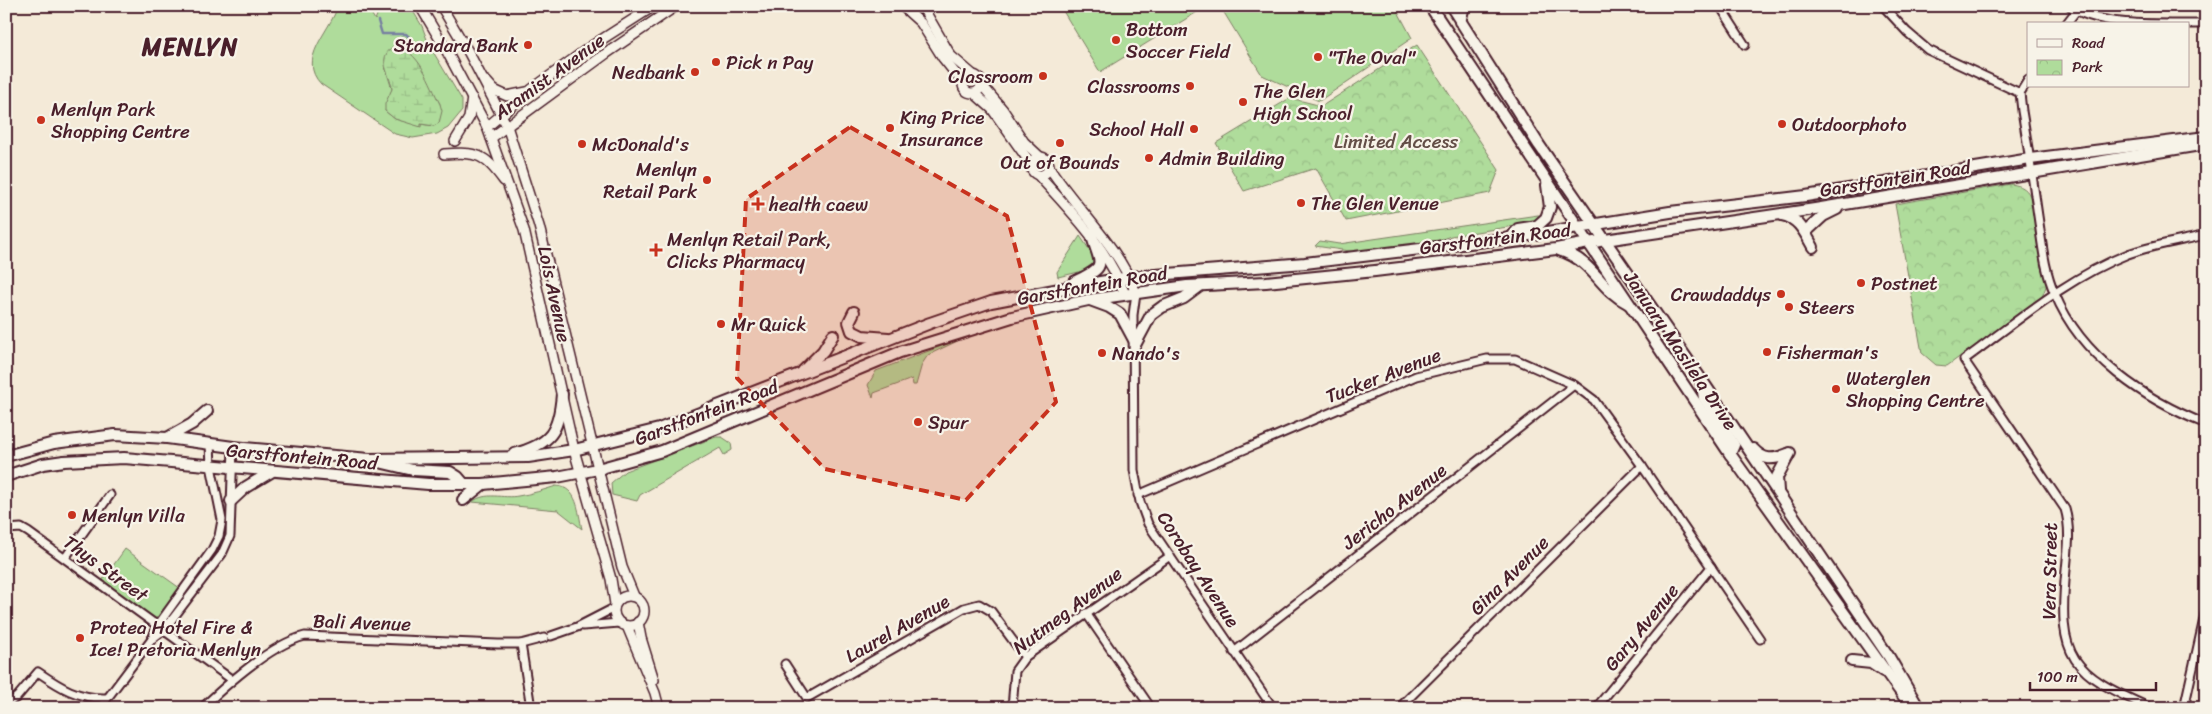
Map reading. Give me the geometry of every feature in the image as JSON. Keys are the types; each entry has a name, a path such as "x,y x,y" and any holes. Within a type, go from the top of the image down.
{"main road":[{"name":"January Masilela Drive","path":"1430,6 1546,182 1730,454 1912,708"},
{"path":"1446,6 1444,17 1468,63"},
{"name":"January Masilela Drive","path":"1451,6 1539,145 1701,378 1780,498 1889,657 1919,708"},
{"path":"1460,22 1464,6"},
{"name":"Garstfontein Road","path":"6,456 35,447 93,436 115,435 167,438 233,447 369,459 498,459 528,457 574,450 659,429 890,338 992,302 1064,288 1130,277 1305,263 1511,238 1577,226 1806,196 2030,159 2206,137"},
{"name":"Garstfontein Road","path":"6,476 43,464 84,459 124,458 232,469 428,484 483,484 534,480 598,469 662,451 852,371 940,338 1026,313 1088,300 1200,286 1358,273 1556,249 1846,204 2206,144"},
{"path":"1511,238 1518,229 1537,226 1546,218 1550,207 1546,182"},
{"path":"1810,228 1823,216 1846,204"},
{"path":"1775,214 1788,216 1799,224 1813,247"},
{"path":"1064,288 1093,273 1099,266 1100,256 1091,233"},
{"path":"1556,249 1579,258 1613,295 1629,304"},
{"path":"1135,343 1151,315 1162,307 1184,298 1200,286"},
{"path":"1088,300 1109,307 1120,314 1135,343"},
{"path":"854,312 849,322 852,331 862,336 890,338"},
{"path":"799,375 823,351 833,335"},
{"path":"1701,378 1704,398 1734,445 1730,454"},
{"path":"498,459 541,445 550,437 558,422 562,394"},
{"path":"167,438 192,424 207,411"},
{"path":"1735,430 1762,458 1776,459 1789,454 1777,478 1776,485 1780,498"},
{"path":"369,459 413,470 450,472 458,476 464,484"},
{"path":"230,501 246,487 272,472"},
{"path":"1764,472 1763,488 1772,511"},
{"path":"463,500 483,484"},
{"path":"1864,621 1867,645 1889,657"},
{"path":"1852,661 1871,664 1888,674"}],"street":[{"name":"Lois Avenue","path":"420,6 487,127 511,191 533,263 543,319 574,450 611,579 614,606"},
{"name":"Lois Avenue","path":"442,6 507,126 539,226 622,567 634,596"},
{"name":"Aramist Avenue","path":"487,127 532,89 590,47 654,6"},
{"name":"Aramist Avenue","path":"491,138 607,53 676,6"},
{"path":"902,6 921,23 943,58 963,83 965,90 974,93 992,109 1031,164 1031,169 1091,233 1105,253 1119,279 1131,294"},
{"name":"Corobay Avenue","path":"922,6 950,56 972,74 980,78 981,84 999,104 1024,142 1040,157 1046,159 1049,167 1070,198 1112,248 1130,277 1135,343 1134,470 1138,494 1148,524 1273,708"},
{"path":"1720,6 1744,45"},
{"path":"1883,6 1914,39 1935,55 2020,93"},
{"path":"2067,22 2073,8 2101,20 2154,22"},
{"path":"2190,23 2206,24"},
{"path":"963,83 966,77 972,74"},
{"path":"480,76 494,90 506,96 521,94 532,89"},
{"path":"2027,82 2020,93 2044,255 2054,293 2069,320 2092,351 2109,367 2177,412 2206,424"},
{"path":"974,93 979,90 981,84"},
{"path":"455,141 469,118 472,98"},
{"path":"444,154 470,153 482,156 492,165 511,191"},
{"path":"1031,164 1034,158 1040,157"},
{"path":"1038,175 1044,174 1049,167"},
{"path":"2054,293 2126,255 2206,235"},
{"name":"Vera Street","path":"2054,293 1964,360 2065,509 2069,534 2063,613 2066,636 2074,659 2088,675 2103,685 2151,708"},
{"name":"Tucker Avenue","path":"1138,494 1402,381 1433,370 1487,359 1508,358 1521,361 1574,385 1594,400 1642,466 1760,639"},
{"name":"Jericho Avenue","path":"1234,652 1574,385"},
{"path":"161,627 219,536 222,520 211,466 210,444"},
{"path":"100,708 161,627 222,554 230,536 233,447"},
{"name":"Gina Avenue","path":"1399,708 1642,466"},
{"path":"65,558 110,495"},
{"name":"Thys Street","path":"6,529 21,528 161,627 231,680"},
{"name":"Nutmeg Avenue","path":"1012,708 1015,671 1025,657 1170,556"},
{"name":"Gary Avenue","path":"1596,708 1711,567"},
{"path":"646,662 638,622 644,610 640,601 634,596 625,596 614,606 614,617 623,624 654,678 659,708"},
{"name":"Laurel Avenue","path":"784,664 807,698 964,608 979,604 991,611 1025,657"},
{"name":"Bali Avenue","path":"202,708 231,680 286,643 305,636 521,644 577,627 614,606"},
{"path":"2184,708 2206,610"},
{"path":"1086,613 1151,708"},
{"path":"623,624 638,622"},
{"name":"Bali Avenue","path":"577,627 623,624"},
{"path":"521,644 531,708"},
{"path":"6,704 17,697 38,672 69,692 92,698 107,698"}],"highlighted area":[{"path":"850,127 1007,216 1056,402 966,500 825,469 737,378 746,199"}],"green space":[{"path":"338,6 367,6 375,20 377,15 372,6 410,6 422,26 429,45 462,100 462,111 448,128 437,134 413,138 395,134 321,84 314,75 313,55","holes":["417,62 440,104 434,126 420,124 421,126 395,119 385,111 392,89 385,67"]},
{"name":"Bottom Soccer Field","path":"1060,6 1200,6 1202,9 1100,72"},
{"name":"\"The Oval\"","path":"1220,6 1395,6 1412,38 1319,101 1262,75"},
{"name":"Limited Access","path":"1417,45 1499,170 1490,193 1346,221 1316,168 1244,191 1216,143 1290,98 1322,106"},
{"path":"393,47 410,53 417,60 428,78 442,111 439,123 434,126 421,124 421,127 395,119 385,111 385,104 392,89 385,66 385,56"},
{"path":"2011,184 2025,189 2032,201 2041,267 2047,284 2042,297 1947,366 1936,365 1922,353 1895,204"},
{"path":"1538,215 1543,216 1539,222 1451,236 1430,243 1356,252 1315,246 1320,241 1339,244"},
{"path":"1080,236 1093,255 1094,264 1087,270 1058,277 1057,272"},
{"path":"968,336 928,355 922,364 916,385 913,385 912,379 874,393 873,398 868,385 876,371"},
{"path":"716,437 722,437 731,443 732,450 724,455 720,448 640,495 637,501 612,495 611,483 625,471"},
{"path":"556,486 563,487 573,496 578,508 582,529 558,510 472,502 483,497 512,497"},
{"path":"125,549 184,591 157,620 102,581"}],"waterway":[{"path":"378,21 382,34 406,34 409,37 407,51"}],"place":[{"name":"Bottom Soccer Field","path":"1116,40"},
{"name":"Standard Bank","path":"528,45"},
{"name":"\"The Oval\"","path":"1318,57"},
{"name":"Pick n Pay","path":"716,62"},
{"name":"Nedbank","path":"695,72"},
{"name":"Classroom","path":"1043,76"},
{"name":"Classrooms","path":"1190,86"},
{"name":"The Glen High School","path":"1243,102"},
{"name":"Menlyn Park Shopping Centre","path":"41,120"},
{"name":"Outdoorphoto","path":"1782,124"},
{"name":"King Price Insurance","path":"890,128"},
{"name":"School Hall","path":"1194,129"},
{"name":"Out of Bounds","path":"1060,143"},
{"name":"McDonald's","path":"582,144"},
{"name":"Admin Building","path":"1149,158"},
{"name":"Menlyn Retail Park","path":"707,180"},
{"name":"The Glen Venue","path":"1301,203"},
{"name":"health caew","path":"758,204"},
{"name":"Menlyn Retail Park, Clicks Pharmacy","path":"656,250"},
{"name":"Postnet","path":"1861,283"},
{"name":"Crawdaddys","path":"1781,294"},
{"name":"Steers","path":"1789,307"},
{"name":"Mr Quick","path":"721,324"},
{"name":"Fisherman's","path":"1767,352"},
{"name":"Nando's","path":"1102,353"},
{"name":"Waterglen Shopping Centre","path":"1836,389"},
{"name":"Spur","path":"918,422"},
{"name":"Menlyn Villa","path":"72,515"},
{"name":"Protea Hotel Fire & Ice! Pretoria Menlyn","path":"80,638"}],"district":[{"name":"MENLYN","path":"190,47"}]}
